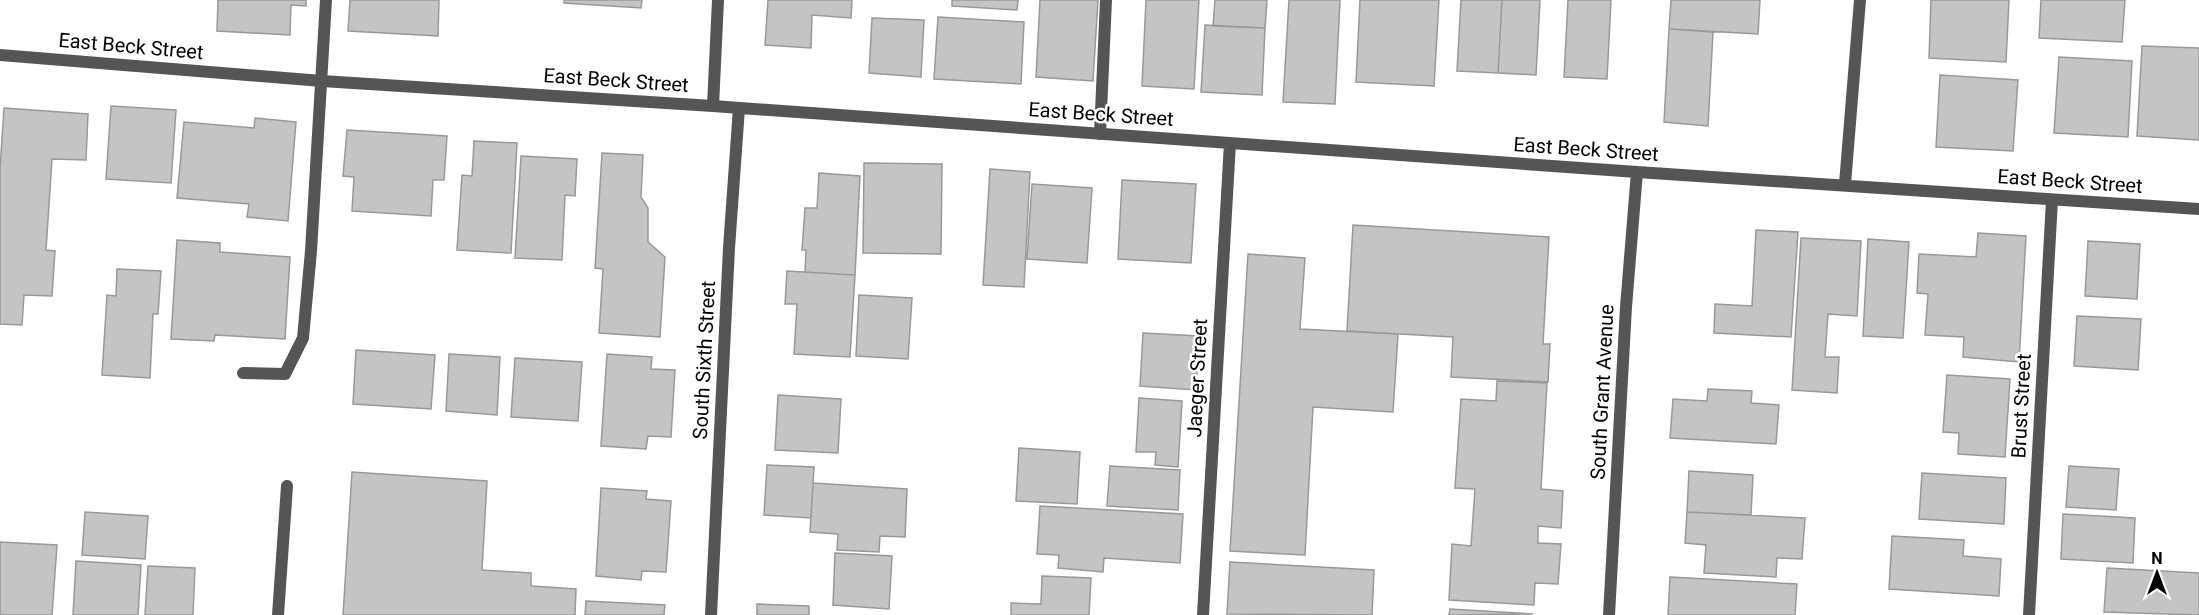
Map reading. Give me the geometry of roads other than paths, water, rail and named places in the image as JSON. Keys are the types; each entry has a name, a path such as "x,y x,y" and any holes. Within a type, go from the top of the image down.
{"street":[{"path":"243,373 285,374 303,338 311,251 326,0"},
{"path":"713,106 718,0"},
{"path":"1100,134 1106,0"},
{"path":"1845,184 1860,0"},
{"name":"East Beck Street","path":"0,55 322,81 713,106 1637,172 2199,208"},
{"name":"South Sixth Street","path":"711,615 739,108"},
{"name":"Jaeger Street","path":"1203,615 1230,143"},
{"name":"South Grant Avenue","path":"1609,615 1626,307 1637,172"},
{"name":"Brust Street","path":"2029,615 2052,200"},
{"path":"278,615 286,486"}]}
